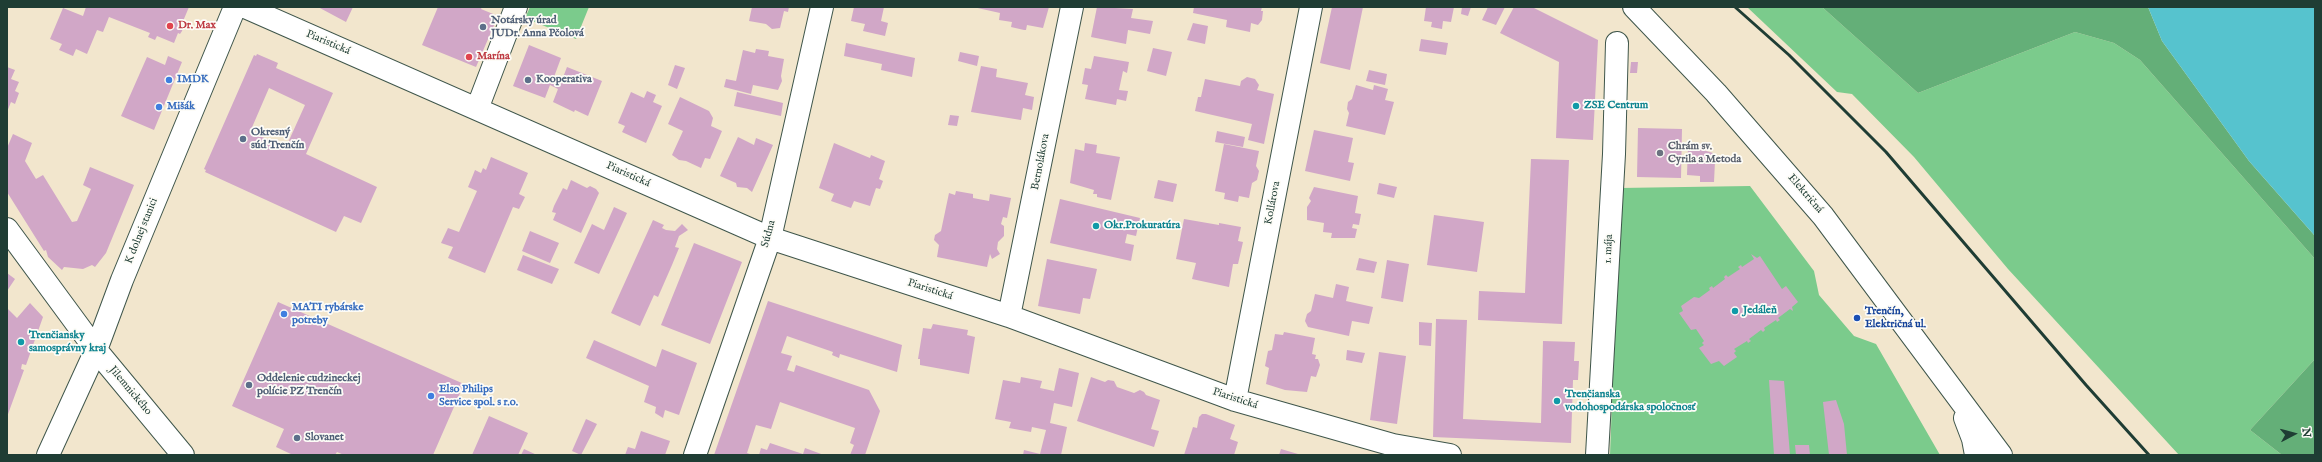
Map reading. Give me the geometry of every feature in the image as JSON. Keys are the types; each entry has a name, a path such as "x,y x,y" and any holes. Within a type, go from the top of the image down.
{"street":[{"name":"K dolnej stanici","path":"48,455 96,350 122,280 235,7"},
{"name":"Piaristická","path":"245,7 770,238 1010,316 1234,400 1392,450 1450,455"},
{"path":"477,109 516,7"},
{"name":"Súdna","path":"695,455 770,238 822,7"},
{"name":"Bernolákova","path":"1010,316 1072,7"},
{"name":"Kollárova","path":"1234,400 1311,7"},
{"name":"Električná","path":"1634,7 1716,93 1823,216 1957,397"},
{"name":"1. mája","path":"1597,455 1614,154 1617,43"},
{"name":"Jilemnického","path":"7,229 96,350 183,455"},
{"path":"1957,397 1973,439 1976,455"},
{"path":"1957,397 2001,455"}],"green space":[{"path":"530,7 589,7 576,39 525,18"},
{"path":"1747,7 1822,7 1918,93 2075,32 2114,43 2140,60 2315,259 2315,359 2250,430 2282,455 2179,455 2008,269 1914,157 1852,94 1837,92"},
{"path":"1822,7 2148,7 2162,41 2249,161 2315,236 2315,259 2140,60 2114,43 2075,32 1918,93"},
{"path":"1750,186 1814,271 1819,295 1854,336 1876,344 1940,455 1610,455 1620,188"},
{"path":"2315,359 2315,455 2282,455 2250,430"}],"water":[{"path":"2148,7 2315,7 2315,236 2249,161 2162,41"}],"building":[{"path":"86,7 189,7 181,26 183,28 182,31 180,34 178,33 174,43 157,36 155,40 148,37 150,33 109,17 103,32 97,30 87,54 76,49 73,56 59,50 62,44 50,39 63,8 83,16"},
{"path":"318,7 353,7 346,22"},
{"path":"438,7 482,7 481,9 498,16 476,67 422,45"},
{"path":"752,7 789,7 788,12 784,11 780,28 772,29 766,24 749,21"},
{"path":"854,7 884,7 881,21 888,23 885,36 863,31 865,24 851,21"},
{"path":"973,7 1049,7 1043,28 1027,25 1026,30 1024,30 1011,27 1012,22 999,20 1000,13"},
{"path":"1097,7 1133,9 1131,18 1153,21 1150,34 1128,30 1126,44 1091,37"},
{"path":"1194,7 1262,7 1262,20 1258,25 1251,23 1250,32 1226,27 1227,20 1193,13"},
{"path":"1332,7 1363,7 1350,70 1320,63"},
{"path":"1426,7 1454,7 1451,22 1443,21 1442,29 1431,27 1432,22 1424,21"},
{"path":"1462,7 1471,7 1468,16 1461,14"},
{"path":"1488,7 1505,7 1496,25 1482,20"},
{"name":"ZSE Centrum","path":"1514,7 1532,7 1598,40 1593,140 1556,138 1559,62 1500,33"},
{"path":"1193,23 1208,26 1205,44 1187,40"},
{"path":"1421,39 1448,43 1446,55 1419,51"},
{"path":"846,43 915,58 912,77 881,70 882,64 844,56"},
{"path":"529,45 561,58 554,77 562,80 567,67 602,81 588,116 575,110 574,112 553,102 558,89 550,85 545,98 513,86"},
{"path":"1153,48 1172,52 1166,76 1147,71"},
{"path":"756,49 769,51 768,56 784,59 781,76 782,81 778,90 753,85 751,94 724,87 726,79 736,81 743,50 755,53"},
{"path":"960,52 979,56 977,66 958,61"},
{"name":"Okresný súd Trenčín","path":"257,54 278,63 276,68 333,93 306,154 377,187 361,223 344,216 336,232 205,172 206,170 204,169 254,55 256,56","holes":["269,88 305,105 286,147 250,132"]},
{"path":"168,56 182,62 154,130 121,116 147,57 165,65"},
{"path":"1094,56 1129,62 1127,73 1123,71 1119,90 1128,91 1126,101 1117,99 1116,105 1085,99 1088,85 1082,84 1085,68 1091,69"},
{"path":"1631,62 1638,62 1637,73 1630,73"},
{"path":"675,65 685,68 677,89 668,85"},
{"path":"981,66 997,69 996,77 1028,83 1025,95 1034,97 1032,110 1023,108 1021,120 971,112"},
{"path":"7,67 15,70 11,79 19,82 15,91 19,93 15,104 11,102 7,112"},
{"path":"1369,70 1387,74 1385,85 1366,81"},
{"path":"1247,77 1255,79 1259,85 1257,90 1274,94 1264,144 1248,140 1252,124 1195,111 1198,97 1201,97 1205,79 1240,86 1241,81"},
{"path":"1356,85 1373,90 1374,85 1388,89 1385,100 1394,102 1385,135 1346,126 1349,113 1347,109 1348,102 1352,99"},
{"path":"647,91 656,95 653,102 662,106 646,143 622,132 625,126 618,123 631,92 644,98"},
{"path":"737,92 783,103 781,116 734,106"},
{"path":"680,97 709,111 713,118 711,126 722,131 710,159 705,158 701,168 686,161 679,160 672,155 683,131 668,124"},
{"path":"950,115 959,116 957,126 948,125"},
{"name":"Chrám sv. Cyrila a Metoda","path":"1638,128 1682,129 1681,178 1637,177"},
{"path":"1314,130 1353,138 1348,162 1354,163 1350,181 1305,171"},
{"path":"1217,131 1245,137 1243,147 1215,142"},
{"path":"13,134 32,143 25,161 36,179 43,175 72,222 77,221 91,189 83,185 90,167 134,185 106,253 95,267 92,265 83,269 64,267 62,270 48,257 46,250 44,251 7,192 7,148"},
{"path":"738,137 754,145 756,138 773,145 752,192 747,188 737,187 736,183 720,176"},
{"path":"834,143 870,158 871,155 885,161 879,179 883,181 880,189 876,188 870,206 854,201 851,208 831,201 834,194 819,188"},
{"path":"1085,143 1097,145 1096,153 1120,157 1111,200 1097,197 1097,194 1093,194 1094,190 1070,183 1075,149 1084,151"},
{"path":"1224,144 1259,151 1256,166 1259,171 1257,180 1252,183 1249,198 1239,196 1238,202 1224,199 1225,193 1215,191"},
{"path":"1688,145 1703,145 1703,150 1713,153 1715,161 1714,182 1700,182 1700,176 1687,175"},
{"path":"491,157 528,173 519,194 525,197 519,209 513,207 485,273 448,258 453,247 441,243 448,228 459,232 477,191 468,187 475,170 481,173 483,168 486,170"},
{"path":"1531,159 1569,160 1562,324 1478,320 1479,291 1525,293"},
{"path":"571,180 587,188 590,186 596,189 599,193 581,233 553,220 556,213 552,212 554,206 563,188 567,190"},
{"path":"1158,180 1177,184 1173,202 1154,198"},
{"path":"1379,183 1397,187 1394,198 1377,194"},
{"path":"1314,187 1358,196 1355,213 1361,214 1359,225 1353,224 1352,228 1357,229 1355,238 1331,238 1332,233 1323,232 1324,223 1307,220 1307,207 1311,201 1309,198"},
{"path":"956,191 973,194 973,198 989,201 990,194 1011,198 1007,218 1003,217 1001,224 1004,226 1004,236 998,242 997,249 1000,254 992,259 990,254 987,267 937,257 939,245 934,240 935,235 941,231 949,193 955,195"},
{"name":"Okr.Prokuratúra","path":"1060,199 1140,218 1136,236 1127,234 1125,243 1134,245 1131,261 1050,243"},
{"path":"614,207 627,213 599,274 574,263 592,224 604,230"},
{"path":"1434,215 1484,222 1477,272 1427,265"},
{"path":"1184,219 1241,227 1238,241 1243,242 1238,264 1233,264 1229,287 1192,279 1196,263 1176,259"},
{"path":"653,220 664,225 662,228 666,230 675,231 682,224 688,230 679,236 675,247 679,248 672,265 658,297 654,295 640,326 611,313"},
{"path":"530,231 559,243 550,263 522,251"},
{"path":"694,243 742,262 710,344 661,325"},
{"name":"Jedáleň","path":"1751,254 1757,258 1760,256 1782,289 1786,286 1798,302 1792,307 1793,311 1790,309 1778,318 1780,320 1777,322 1776,320 1764,328 1765,330 1763,332 1761,330 1749,339 1751,341 1748,343 1747,341 1734,349 1736,351 1734,353 1737,357 1724,366 1719,361 1711,364 1699,348 1704,345 1702,343 1704,341 1696,329 1691,330 1679,313 1683,311 1681,306 1694,297 1699,298 1710,290 1709,288 1712,286 1713,288 1725,279 1724,277 1726,275 1728,277 1740,269 1738,267 1741,265 1742,267 1754,259"},
{"path":"523,255 559,269 552,284 517,270"},
{"path":"1359,258 1377,262 1374,273 1356,270"},
{"path":"1047,259 1097,269 1090,299 1083,298 1080,314 1038,306"},
{"path":"1387,260 1409,264 1403,302 1381,298"},
{"path":"7,273 15,279 7,291"},
{"path":"1336,284 1349,287 1346,301 1373,307 1369,324 1352,321 1349,336 1308,327 1305,321 1307,314 1311,311 1315,294 1333,298"},
{"path":"768,301 902,345 897,372 840,354 839,358 832,355 833,352 787,336 781,353 792,356 787,370 794,372 796,365 869,390 880,411 865,455 850,455 854,445 850,443 855,428 780,402 771,429 756,425 747,453 753,455 714,455"},
{"path":"278,302 464,384 433,455 344,455 337,452 335,455 293,455 276,447 284,429 232,406"},
{"name":"Trenčiansky samosprávny kraj","path":"30,303 43,317 26,365 22,364 21,369 24,370 7,417 7,308 17,318"},
{"path":"1436,319 1467,320 1463,419 1541,423 1543,341 1575,342 1574,361 1579,361 1578,380 1573,380 1571,443 1433,437"},
{"path":"1419,322 1432,323 1431,346 1419,345"},
{"path":"933,324 968,330 967,335 975,337 969,374 920,365 920,359 918,359 923,328 931,329"},
{"path":"1284,332 1315,338 1312,354 1316,355 1315,359 1318,359 1320,365 1316,377 1311,376 1307,392 1285,390 1266,384 1269,368 1265,366 1268,351 1272,350 1275,334 1283,335"},
{"path":"594,340 656,367 662,349 697,363 679,415 665,410 663,418 655,413 656,407 644,402 649,386 586,358"},
{"path":"1347,350 1365,353 1362,363 1346,360"},
{"path":"1379,352 1406,356 1397,424 1370,420"},
{"path":"1059,368 1079,373 1072,407 1054,403 1050,423 1067,427 1061,455 1023,455 1024,450 1040,454 1046,430 1032,427 1031,432 1009,428 1011,422 995,419 1003,380 1020,383 1021,377 1042,381 1040,388 1054,391"},
{"path":"1091,377 1105,382 1108,380 1114,381 1117,387 1134,393 1140,390 1146,395 1160,400 1151,429 1159,431 1154,447 1077,421"},
{"path":"1769,380 1784,381 1790,455 1774,455"},
{"path":"1836,400 1844,424 1847,455 1829,455 1823,402"},
{"path":"1202,414 1206,414 1235,425 1230,439 1238,442 1234,455 1184,455 1193,427 1197,428 1199,417"},
{"path":"489,416 528,433 518,455 472,455"},
{"path":"586,419 597,424 581,455 572,451"},
{"path":"641,431 670,441 665,455 625,455 628,447 635,449"},
{"path":"770,443 803,454 805,448 824,455 759,455 761,448 767,450"},
{"path":"1795,445 1809,445 1810,455 1796,455"},
{"path":"524,449 537,455 521,455"},
{"path":"1281,449 1298,454 1279,455"}],"railway":[{"path":"1735,7 1789,55 1886,152 2086,385 2149,455"}],"place":[{"name":"Dr. Max","path":"170,26"},
{"name":"Notársky úrad JUDr. Anna Pčolová","path":"483,27"},
{"name":"Marína","path":"469,57"},
{"name":"IMDK","path":"169,80"},
{"name":"Kooperativa","path":"528,80"},
{"name":"ZSE Centrum","path":"1576,106"},
{"name":"Mišák","path":"159,107"},
{"name":"Okresný súd Trenčín","path":"243,139"},
{"name":"Chrám sv. Cyrila a Metoda","path":"1660,153"},
{"name":"Okr.Prokuratúra","path":"1096,226"},
{"name":"Jedáleň","path":"1735,311"},
{"name":"MATI rybárske potreby","path":"284,314"},
{"name":"Trenčín, Električná ul.","path":"1857,318"},
{"name":"Trenčiansky samosprávny kraj","path":"21,342"},
{"name":"Oddelenie cudzineckej polície PZ Trenčín","path":"249,385"},
{"name":"Elso Philips Service spol. s r.o.","path":"431,396"},
{"name":"Trenčianska vodohospodárska spoločnosť","path":"1557,401"},
{"name":"Slovanet","path":"297,438"}]}
